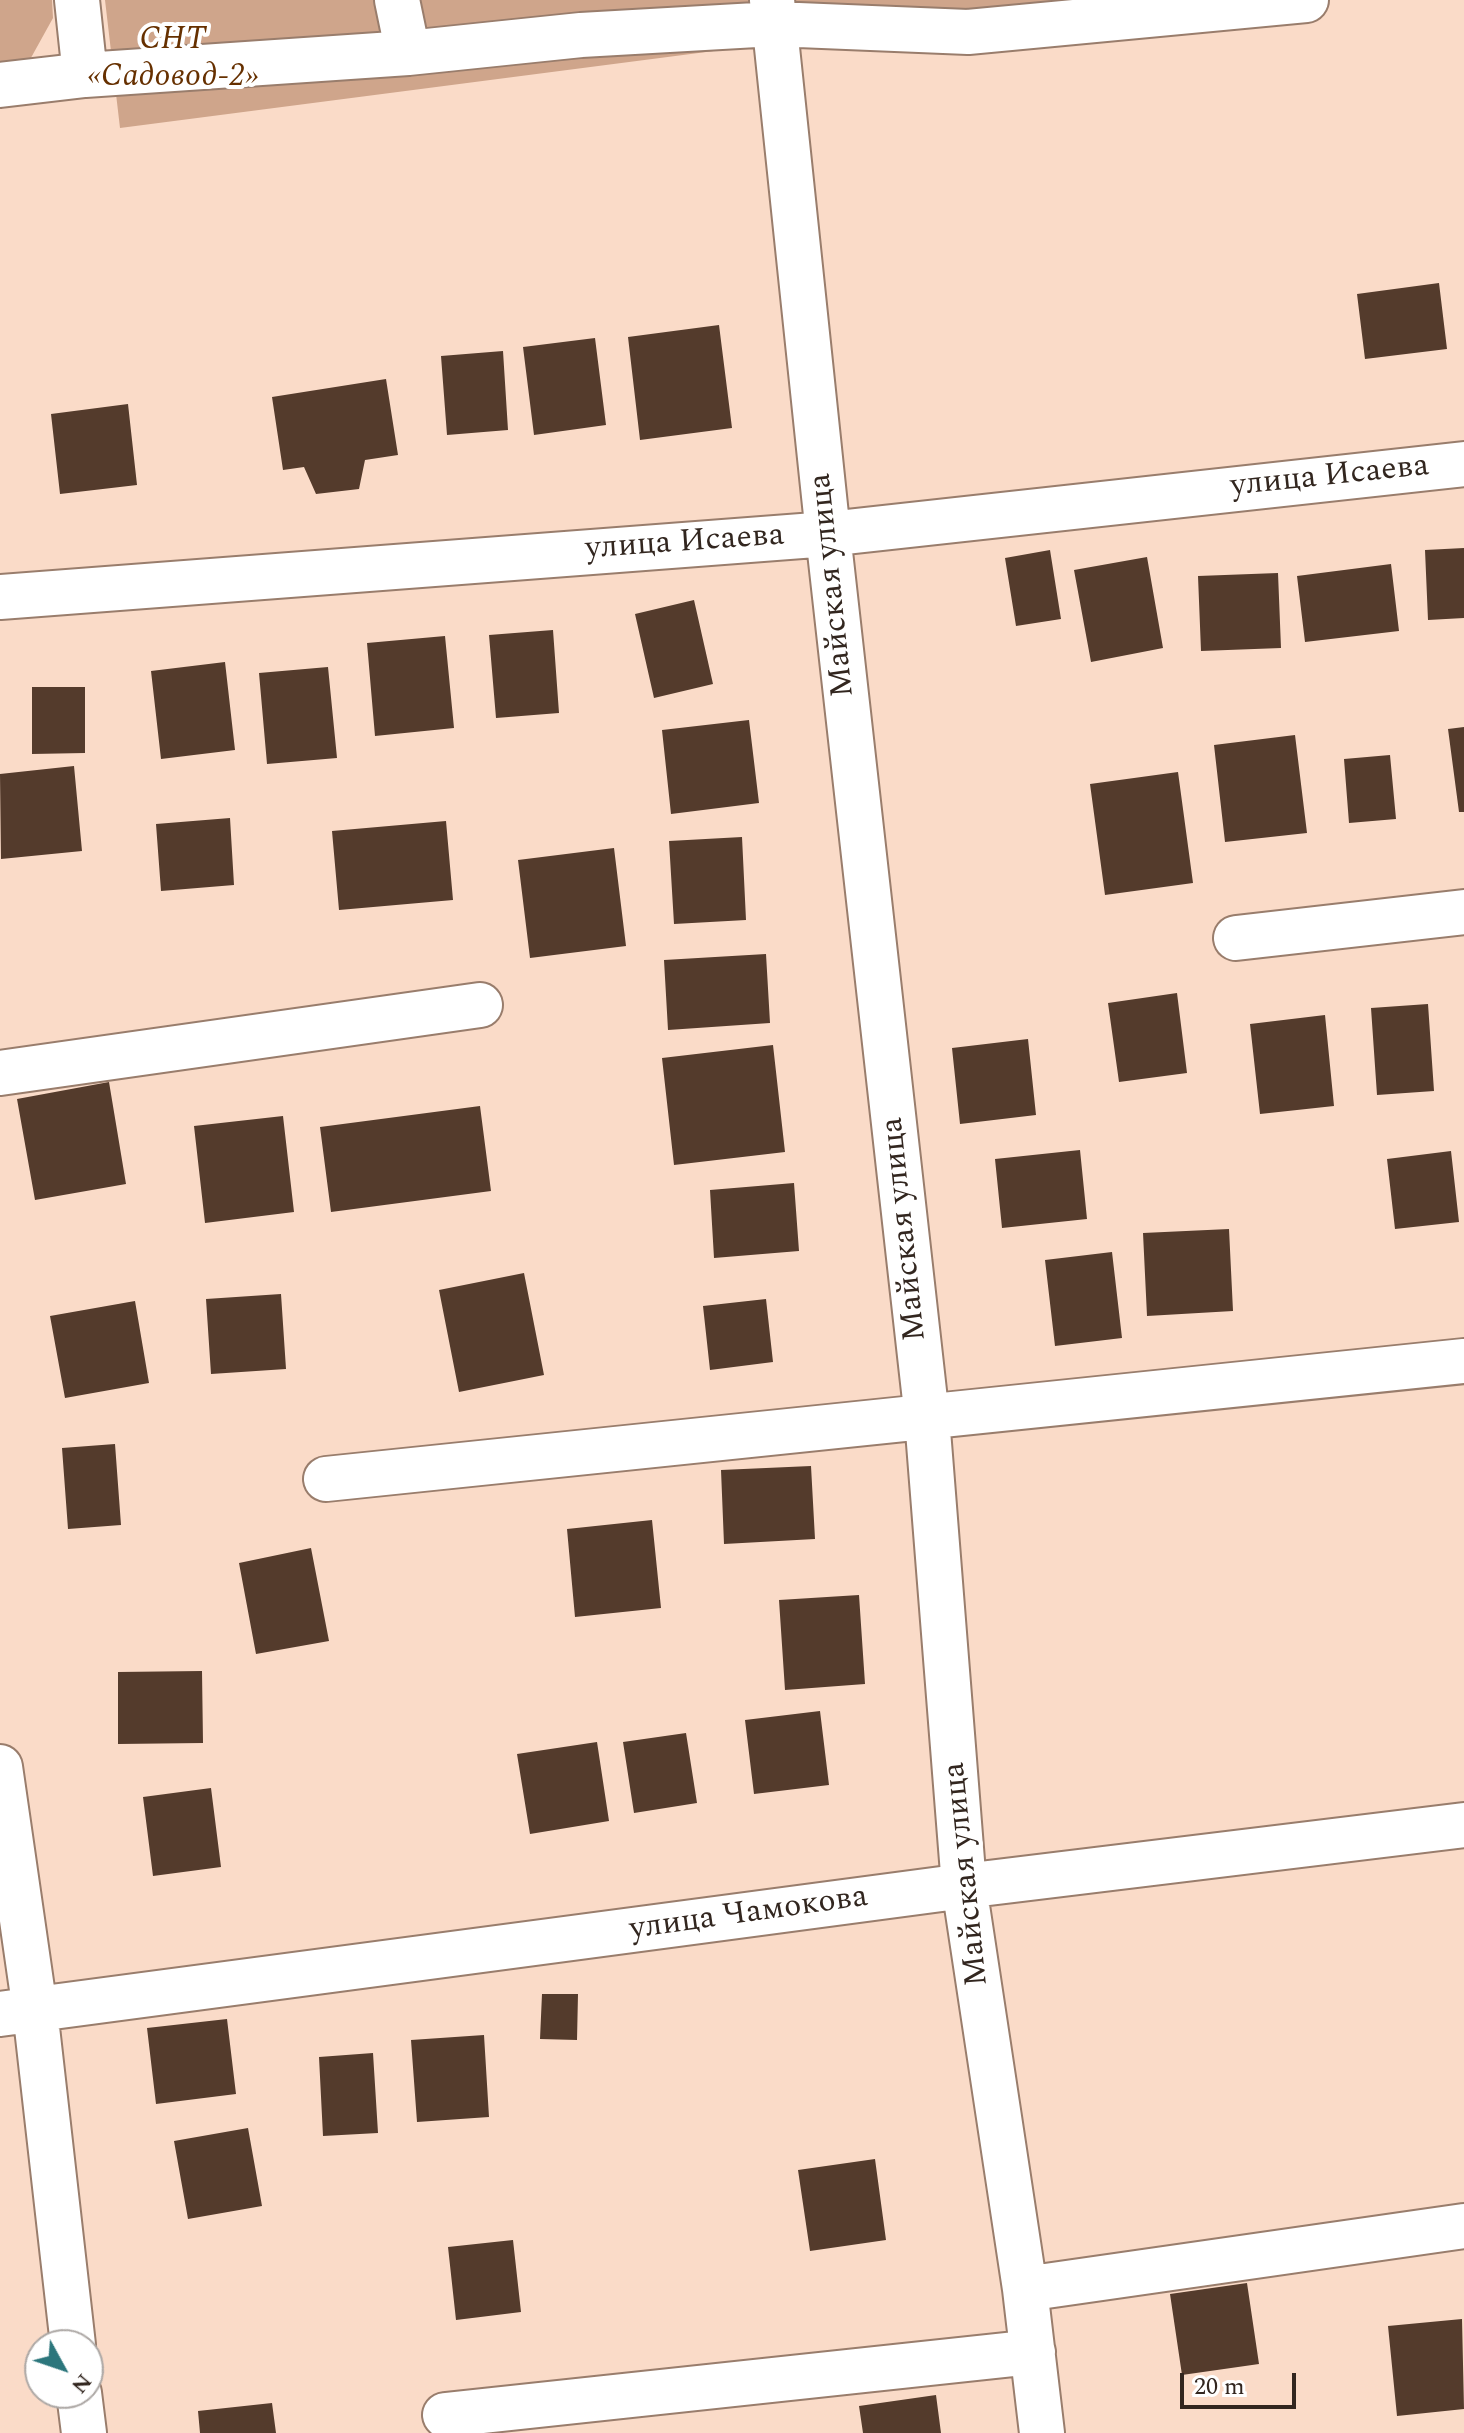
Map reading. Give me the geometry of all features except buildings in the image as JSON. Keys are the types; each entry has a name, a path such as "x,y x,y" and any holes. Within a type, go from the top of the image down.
{"street":[{"path":"77,0 85,75"},
{"path":"397,0 408,53"},
{"path":"0,85 85,75 408,53 580,18 773,12 966,16 1306,0"},
{"name":"Майская улица","path":"773,12 927,1418 964,1886 1025,2289 1042,2433"},
{"name":"улица Исаева","path":"0,597 828,534 1464,464"},
{"path":"1236,938 1464,912"},
{"path":"0,1073 480,1005"},
{"path":"326,1479 1464,1361"},
{"path":"0,1767 17,2012 70,2329"},
{"name":"улица Чамокова","path":"17,2012 964,1886 1464,1825"},
{"path":"1025,2289 1464,2226"},
{"path":"445,2415 1033,2352"},
{"path":"81,2409 84,2433"}],"green space":[{"path":"0,0 52,0 53,18 27,65 0,71"},
{"name":"СНТ «Садовод-2»","path":"105,0 1325,0 737,48 120,128"}]}
